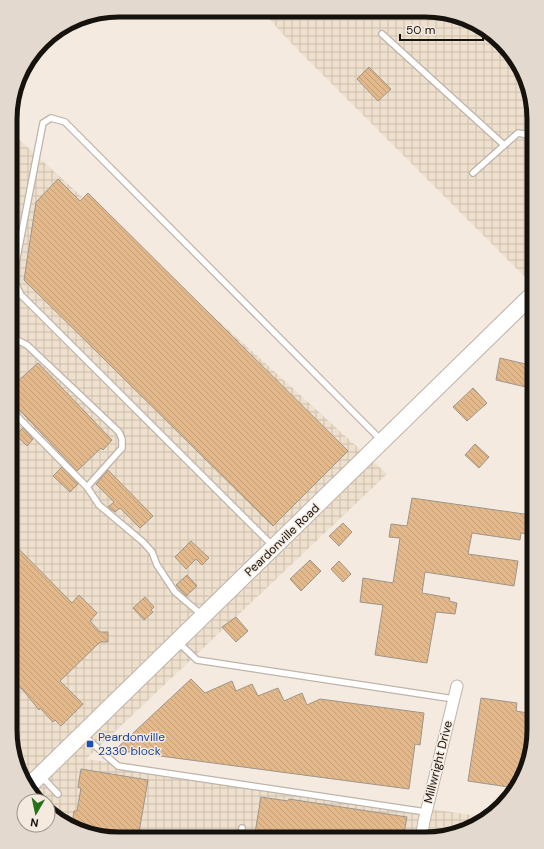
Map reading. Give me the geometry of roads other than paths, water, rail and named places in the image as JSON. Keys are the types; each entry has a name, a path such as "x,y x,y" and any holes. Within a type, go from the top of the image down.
{"street":[{"name":"Peardonville Road","path":"35,781 275,548 527,300"},
{"name":"Millwright Drive","path":"422,832 457,686"}],"lane":[{"path":"382,34 504,145"},
{"path":"17,257 43,123 51,118 65,122 382,442"},
{"path":"473,173 518,133 527,135"},
{"path":"17,287 21,294 275,548"},
{"path":"17,342 19,341 27,345 119,432 122,439 122,448 88,487"},
{"path":"17,417 88,487 99,505 143,542 152,552 157,565 175,592 204,617"},
{"path":"178,642 197,660 454,699"},
{"path":"83,734 118,766 426,812"},
{"path":"35,781 58,794"},
{"path":"242,828 242,832"}],"place":[{"name":"Peardonville 2330 block","path":"90,744"}]}
